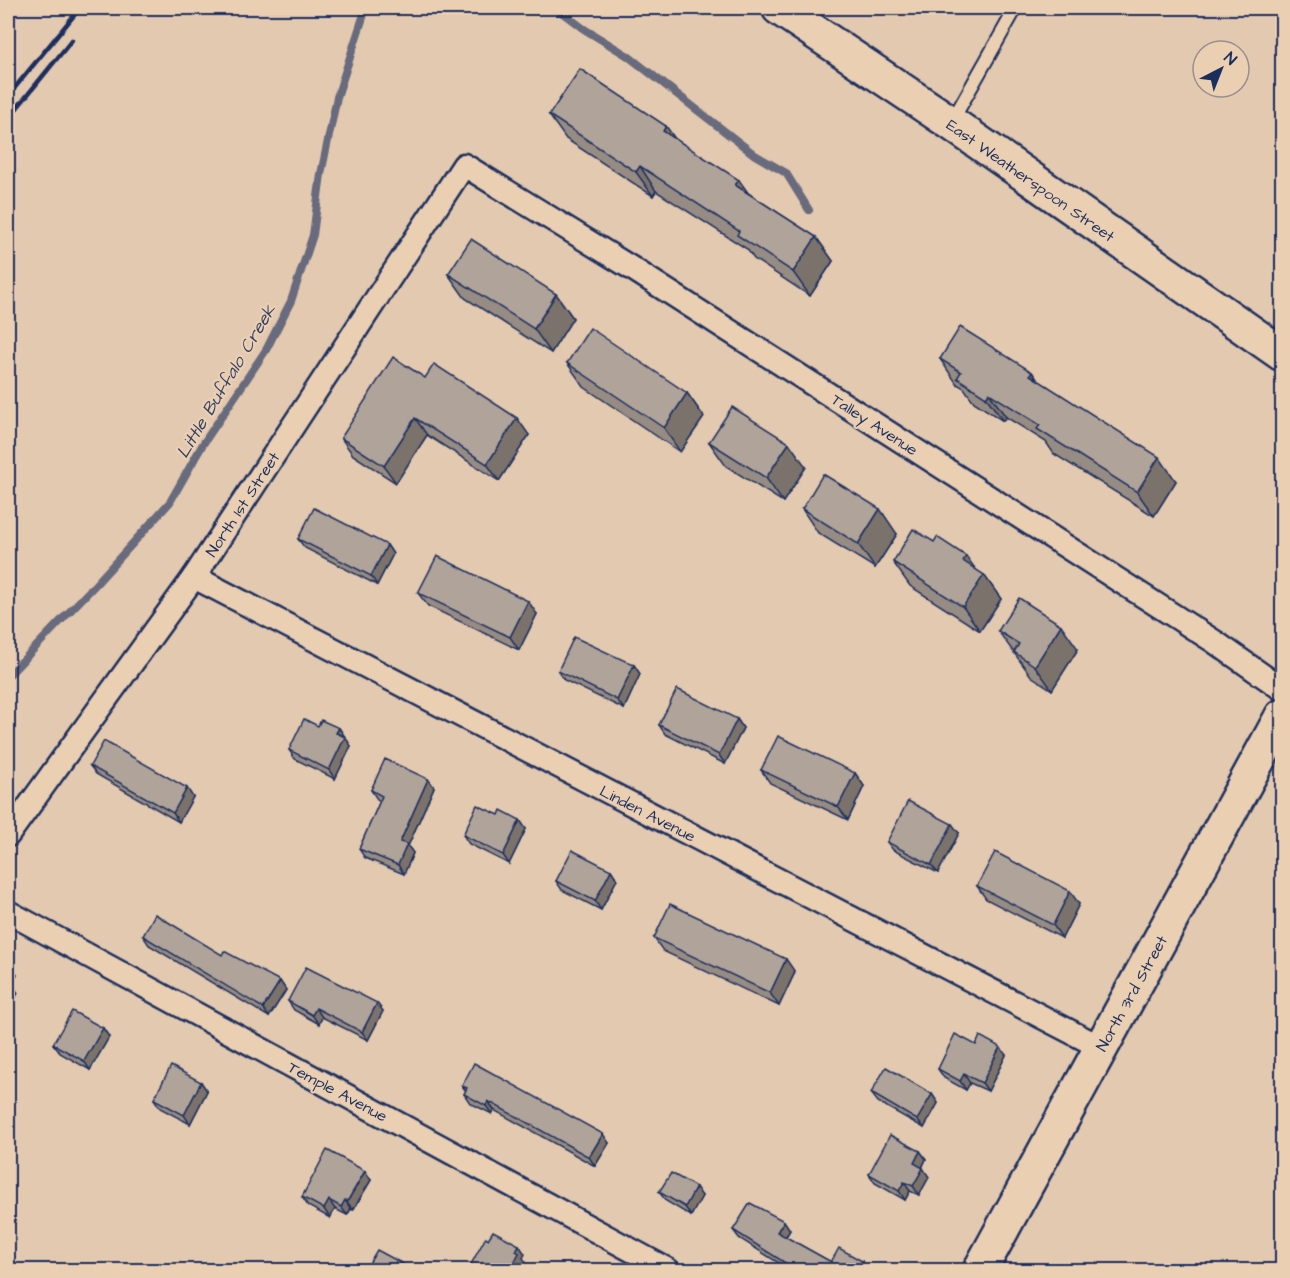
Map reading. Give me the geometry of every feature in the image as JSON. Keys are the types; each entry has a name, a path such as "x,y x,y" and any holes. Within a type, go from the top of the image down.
{"street":[{"name":"East Weatherspoon Street","path":"778,8 951,123 1282,354"},
{"name":"North 1st Street","path":"11,821 194,577 464,165"},
{"name":"Talley Avenue","path":"464,165 633,269 1205,636 1282,689"},
{"name":"Linden Avenue","path":"194,577 1101,1048"},
{"name":"North 3rd Street","path":"980,1270 1282,716"},
{"name":"Temple Avenue","path":"8,912 668,1270"}],"lane":[{"path":"951,123 1016,8"}],"building":[{"path":"580,69 666,126 663,131 739,180 735,185 816,237 793,272 737,235 739,231 640,166 636,172 549,115"},
{"path":"471,239 556,294 534,329 448,274"},
{"path":"960,327 1032,372 1030,375 1159,457 1137,492 1037,429 1040,425 989,393 986,397 957,378 961,372 940,359"},
{"path":"590,328 687,393 664,428 567,363"},
{"path":"393,357 425,378 434,364 517,418 487,464 415,418 384,466 341,438"},
{"path":"732,407 789,443 766,478 709,442"},
{"path":"823,474 880,509 858,544 802,509"},
{"path":"314,508 387,545 371,576 298,539"},
{"path":"913,529 934,542 937,537 966,556 963,561 984,575 963,607 893,562"},
{"path":"437,556 528,601 510,637 418,593"},
{"path":"1019,598 1061,625 1035,666 1014,652 1019,644 998,631"},
{"path":"574,637 634,665 617,700 558,671"},
{"path":"677,689 737,719 719,755 659,725"},
{"path":"304,719 318,726 321,720 339,728 336,733 345,737 329,770 289,750"},
{"path":"778,736 855,773 838,807 761,770"},
{"path":"104,741 187,788 173,813 90,766"},
{"path":"385,759 428,779 400,842 407,844 398,865 359,849 382,796 371,790"},
{"path":"908,801 952,824 931,865 887,842"},
{"path":"477,805 499,815 501,810 520,820 503,855 463,835"},
{"path":"572,850 611,870 595,901 556,881"},
{"path":"995,852 1070,891 1053,925 977,886"},
{"path":"670,904 786,959 770,993 654,938"},
{"path":"155,914 222,955 224,951 280,981 263,1008 143,936"},
{"path":"306,967 377,1003 362,1032 316,1008 312,1015 288,1001"},
{"path":"72,1011 103,1028 84,1061 53,1044"},
{"path":"955,1034 976,1045 980,1036 1000,1047 982,1083 964,1074 960,1081 938,1069"},
{"path":"474,1063 603,1134 589,1157 488,1101 486,1106 464,1094 467,1088 462,1086"},
{"path":"171,1066 201,1082 184,1115 154,1099"},
{"path":"886,1067 932,1094 917,1120 871,1093"},
{"path":"890,1135 920,1151 914,1163 923,1168 913,1186 904,1182 899,1191 869,1174"},
{"path":"327,1150 365,1171 347,1202 345,1200 341,1207 329,1200 324,1209 302,1197"},
{"path":"671,1173 696,1187 685,1207 659,1192"},
{"path":"750,1203 784,1221 777,1232 831,1262 839,1248 862,1261 857,1270 794,1270 733,1230"},
{"path":"493,1231 519,1245 516,1251 519,1253 510,1270 472,1270 469,1268 486,1237 488,1239"},
{"path":"377,1250 407,1266 404,1270 365,1270"}],"waterway":[{"name":"Little Buffalo Creek","path":"8,676 170,502 203,444 266,350 291,301 313,235 321,174 337,97 366,8"},
{"path":"556,8 584,29 628,56 755,155 786,173 809,210"}],"railway":[{"path":"8,96 80,8"},
{"path":"8,119 72,40"}]}
